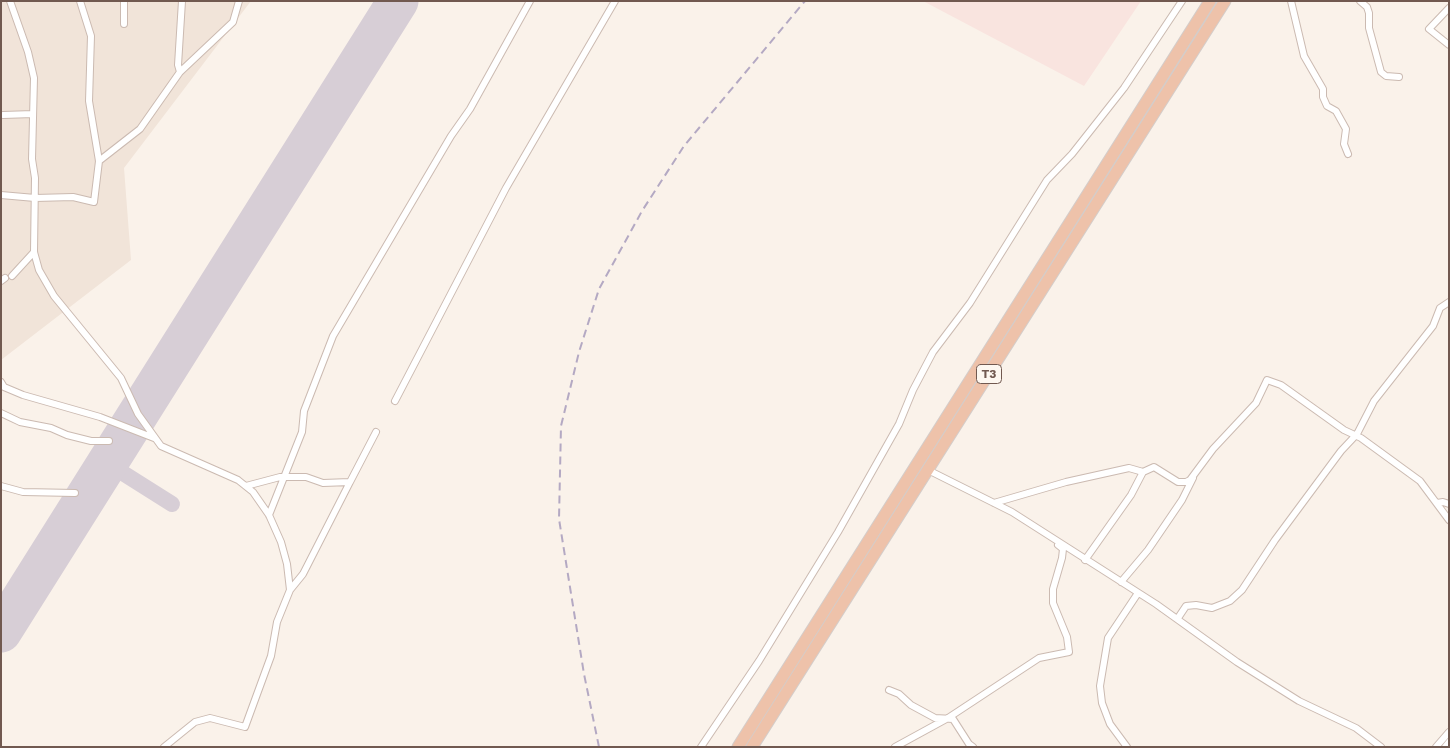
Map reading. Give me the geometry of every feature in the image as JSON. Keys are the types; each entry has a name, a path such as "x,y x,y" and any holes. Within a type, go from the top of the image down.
{"highway":[{"name":"T3","path":"738,747 1210,1"},
{"name":"T3","path":"752,747 1225,1"}],"street":[{"path":"10,1 32,68 32,159 36,198 34,252 39,270 49,288 121,378 138,414 161,446 238,480 246,486 269,515 281,542 290,590"},
{"path":"1,195 36,198 73,197 94,202 99,161 89,101 90,36 80,1"},
{"path":"124,1 124,24"},
{"path":"180,72 178,65 182,1"},
{"path":"99,161 140,129 180,72 233,22 238,10 239,1"},
{"path":"269,515 302,432 304,411 333,336 451,136 470,110 530,1"},
{"path":"395,401 506,188 615,1"},
{"path":"701,747 759,661 838,532 899,424 913,390 933,352 970,303 1047,180 1072,154 1124,88 1182,1"},
{"path":"1291,1 1304,56 1323,88 1323,97 1327,106 1336,111 1346,129 1344,144 1348,154"},
{"path":"1360,1 1367,7 1369,13 1369,28 1381,72 1386,76 1399,77"},
{"path":"1449,8 1429,29 1449,46"},
{"path":"4,115 33,114"},
{"path":"6,278 34,252"},
{"path":"1178,618 1186,606 1196,605 1212,608 1230,600 1242,590 1275,540 1341,451 1356,435 1374,401 1432,326 1440,308 1449,302"},
{"path":"1085,560 1131,495 1143,472 1154,467 1182,483 1190,480 1213,449 1256,402 1267,380 1281,385 1420,481 1449,520"},
{"path":"1,382 4,387 23,395 100,417 155,438"},
{"path":"1,413 20,422 51,428 67,436 91,441 109,441"},
{"path":"164,747 195,722 210,718 245,727 271,656 277,622 290,590 303,574 376,432"},
{"path":"994,503 1066,482 1129,468 1143,472"},
{"path":"928,470 994,503 1050,536 1178,618 1237,662 1299,701 1356,728 1381,747"},
{"path":"1121,582 1148,550 1182,500 1196,472"},
{"path":"246,486 283,477 306,477 323,483 350,482"},
{"path":"1,486 23,492 75,493"},
{"path":"1437,503 1449,504"},
{"path":"895,747 948,718 1038,658 1069,652 1067,637 1053,603 1054,589 1063,549 1050,536"},
{"path":"1127,747 1110,724 1102,703 1100,686 1108,638 1138,592"},
{"path":"889,690 899,694 911,705 935,718 953,718 973,747"},
{"path":"1436,747 1449,732"},
{"path":"1445,747 1449,742"}],"shaded area":[{"path":"1,1 251,1 124,168 131,260 1,360"},
{"path":"923,1 1141,1 1084,86"}],"taxiway":[{"path":"107,463 172,504"}],"runway":[{"path":"1,632 398,1"}],"railway":[{"path":"599,747 584,674 559,519 561,426 579,352 599,289 642,211 684,146 805,1"}]}
